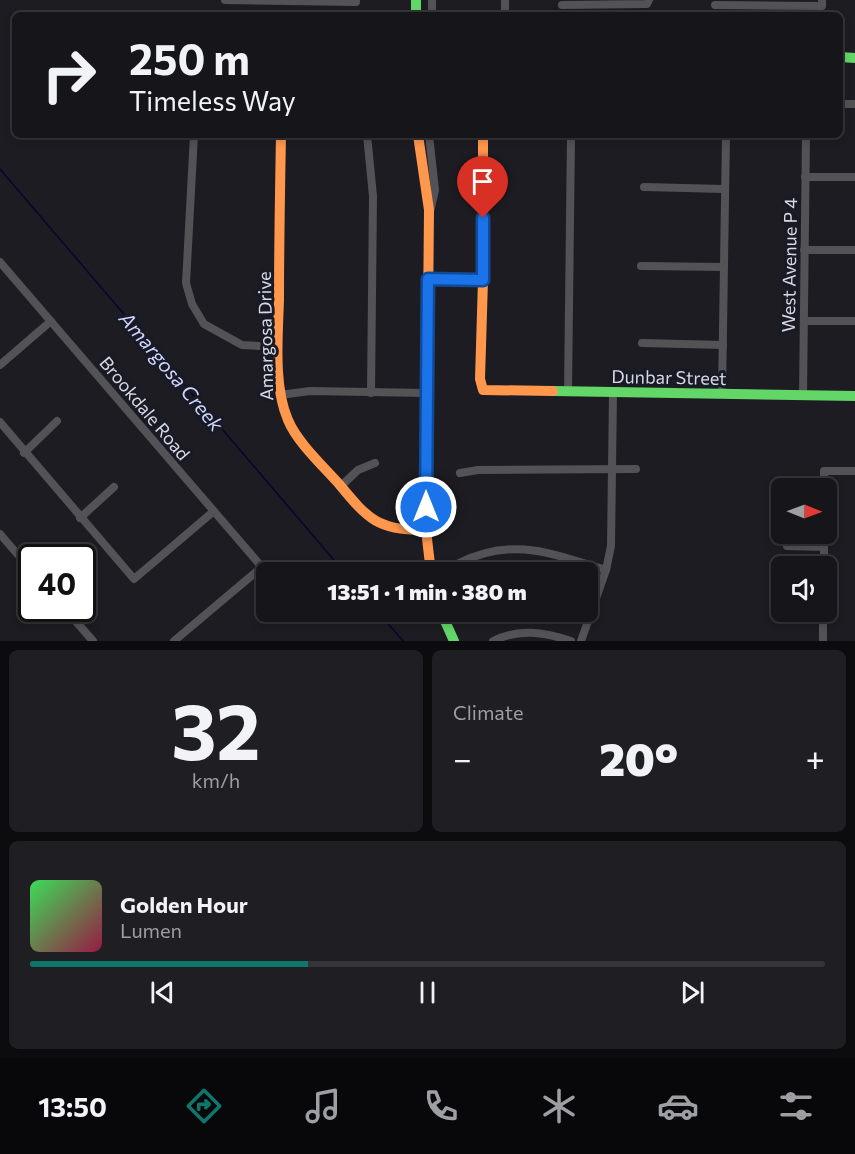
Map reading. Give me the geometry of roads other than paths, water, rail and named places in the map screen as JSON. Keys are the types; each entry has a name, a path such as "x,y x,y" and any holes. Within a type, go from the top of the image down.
{"street":[{"path":"225,0 356,2"},
{"path":"562,5 648,2"},
{"path":"716,5 822,3"},
{"path":"194,138 186,283 192,304 204,324 242,345 278,347"},
{"name":"Amargosa Drive","path":"281,138 278,347 280,395 289,424 363,513 375,523 390,529 426,530"},
{"path":"367,138 373,196 371,393"},
{"path":"418,138 429,219 426,530 430,562"},
{"path":"429,138 435,190 429,219"},
{"path":"428,279 483,280 483,138"},
{"path":"568,392 571,138"},
{"path":"722,394 726,138"},
{"name":"West Avenue P 4","path":"803,395 806,138"},
{"path":"805,177 855,177"},
{"path":"644,187 724,189"},
{"path":"804,250 855,250"},
{"name":"Brookdale Road","path":"1,266 258,562"},
{"path":"641,266 724,267"},
{"name":"Dunbar Street","path":"483,280 480,379 483,390 855,396"},
{"path":"0,365 51,321"},
{"path":"804,321 855,321"},
{"path":"642,343 723,345"},
{"path":"280,395 310,391 427,393"},
{"path":"581,641 606,570 610,546 613,392"},
{"path":"24,453 57,421"},
{"path":"0,422 24,453 134,579 214,512"},
{"path":"341,486 358,470 375,463"},
{"path":"460,473 478,470 636,469"},
{"path":"824,478 824,471 855,471"},
{"path":"80,518 114,487"},
{"path":"0,534 18,555"},
{"path":"787,546 824,547 824,556"},
{"path":"461,562 475,555 522,548 578,562"},
{"path":"598,568 606,570"},
{"path":"174,641 256,577"},
{"path":"76,622 93,641"},
{"path":"445,622 453,641"},
{"path":"823,622 823,641"},
{"path":"493,641 510,634 541,632 571,641"}],"waterway":[{"name":"Amargosa Creek","path":"0,169 336,562"},
{"name":"Amargosa Creek","path":"387,622 403,641"}]}
